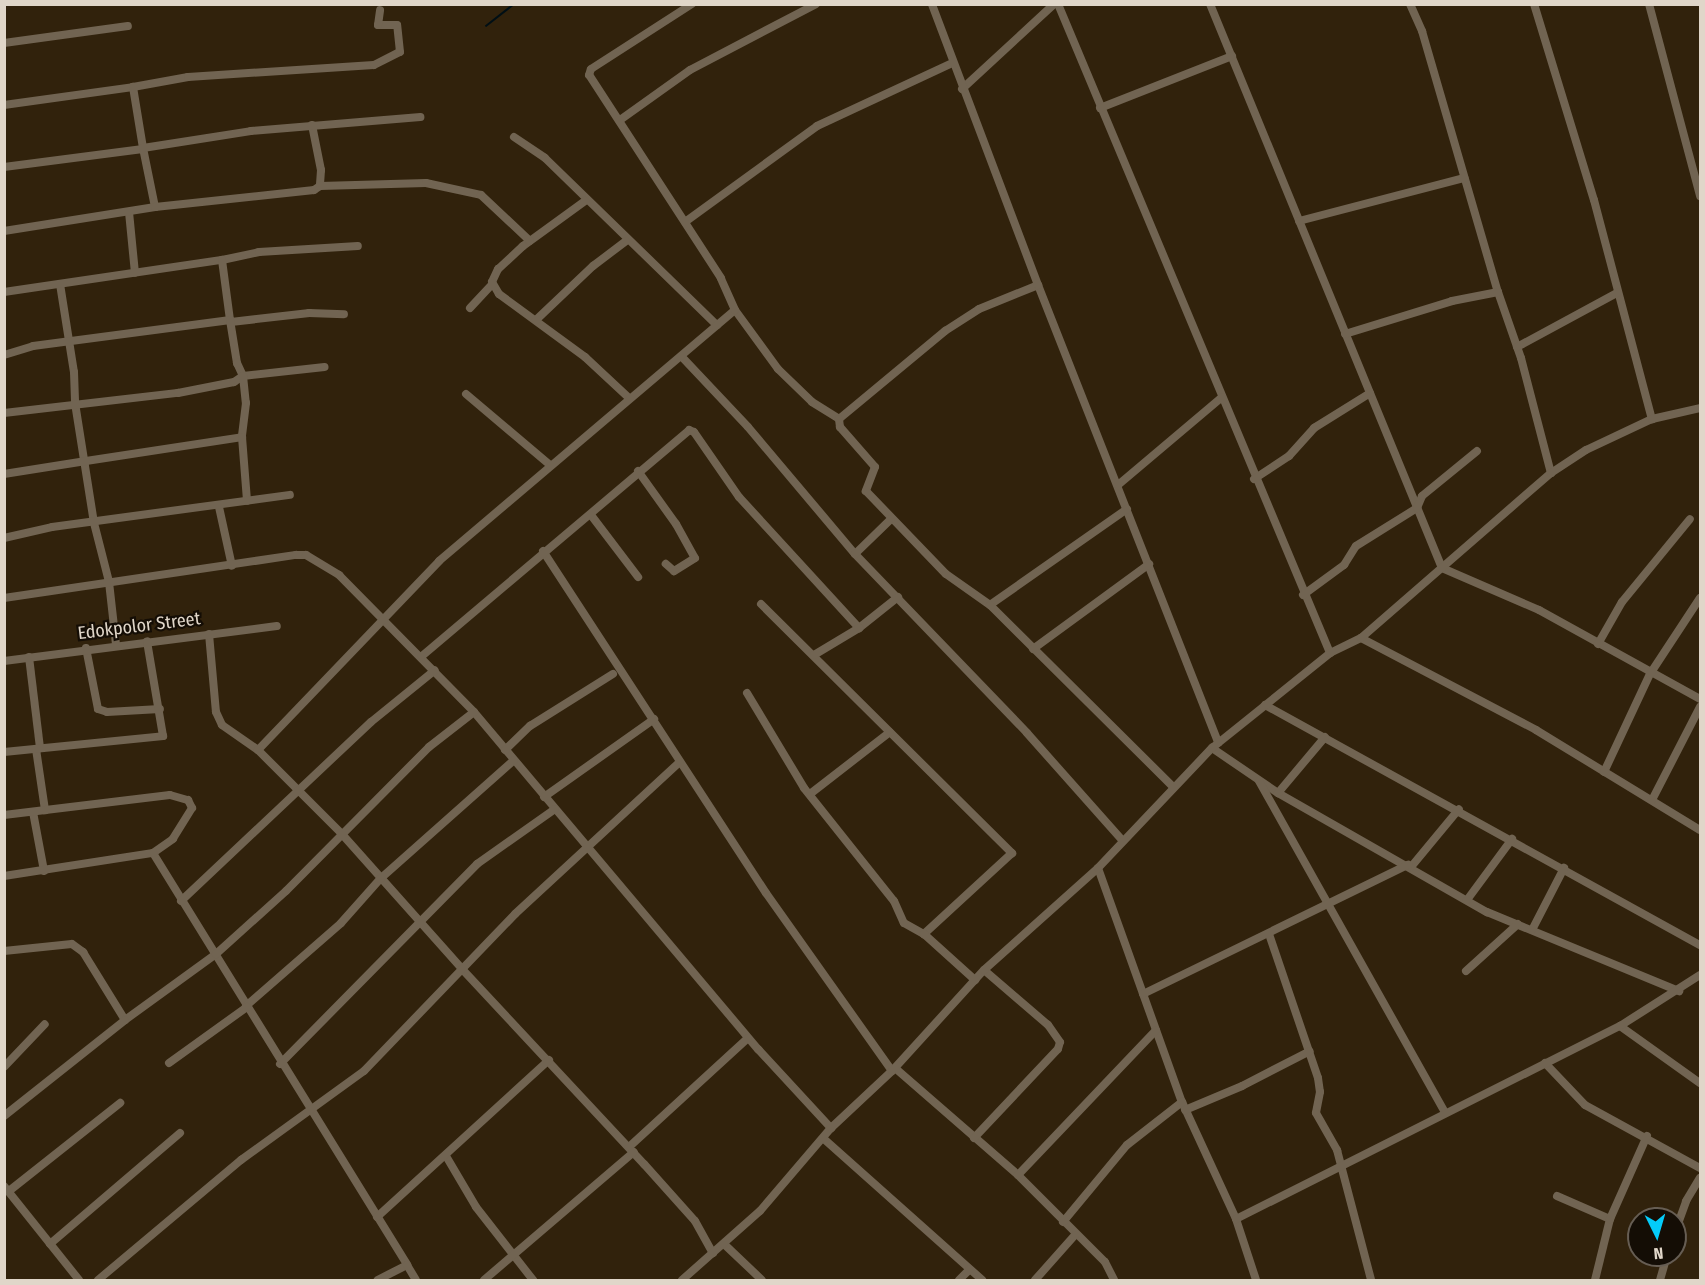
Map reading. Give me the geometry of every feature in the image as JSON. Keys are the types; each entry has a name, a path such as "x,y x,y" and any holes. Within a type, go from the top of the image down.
{"street":[{"path":"692,4 590,71 590,77 686,222 734,302 735,310 778,369 812,402 839,419"},
{"path":"620,120 690,70 816,4"},
{"path":"932,4 962,89 1149,564 1215,745 1258,780 1467,900 1518,924 1678,991"},
{"path":"962,89 1056,4 1222,397 1254,479 1330,653"},
{"path":"1210,4 1442,568 1539,610 1650,674 1701,699"},
{"path":"1410,4 1422,31 1498,292 1517,347 1551,473"},
{"path":"1534,4 1594,200 1652,419"},
{"path":"1649,4 1701,195"},
{"path":"4,105 188,77 374,65 400,52 397,24 378,25 380,10"},
{"path":"4,43 128,26"},
{"path":"1100,108 1232,56"},
{"path":"686,222 817,126 952,63"},
{"path":"133,87 155,207"},
{"path":"4,167 312,125 420,117"},
{"path":"312,125 321,170 320,186"},
{"path":"514,136 545,158 585,201 626,241 684,290 717,326"},
{"path":"1299,221 1464,178"},
{"path":"4,231 155,207 314,190 320,186 426,183 467,190 499,210 530,241"},
{"path":"470,308 492,284 498,269 530,241 585,201"},
{"path":"129,212 135,273"},
{"path":"536,320 593,266 626,241"},
{"path":"4,292 222,260 258,252 358,246"},
{"path":"222,260 237,363 243,376 246,403 242,437 246,501"},
{"path":"60,284 75,403 94,523 109,582 116,644"},
{"path":"492,284 499,294 536,320 629,398"},
{"path":"839,419 945,331 979,309 1038,285"},
{"path":"1345,334 1452,301 1498,292"},
{"path":"1517,347 1617,293"},
{"path":"258,750 439,561 549,465 682,357 735,310"},
{"path":"4,355 33,346 231,321 309,313 344,314"},
{"path":"682,357 748,427 855,554 898,597 1122,840"},
{"path":"4,413 75,403 178,393 234,382 243,376 325,367"},
{"path":"1254,479 1289,456 1314,428 1370,393"},
{"path":"466,394 549,465"},
{"path":"1118,485 1222,397"},
{"path":"682,1281 774,1198 831,1128 894,1069 984,970 1098,868 1173,786 1215,745 1330,653 1361,638 1551,473 1586,450 1652,419 1701,408"},
{"path":"839,419 840,428 875,467 866,491 890,520 904,528 955,582 990,605 1173,786"},
{"path":"422,656 543,551 591,515 638,471 684,433 694,432 739,497 859,628"},
{"path":"4,474 242,437"},
{"path":"1303,595 1344,565 1356,546 1417,508 1422,496 1477,451"},
{"path":"638,471 676,524 695,558 674,571 666,564"},
{"path":"4,538 290,495"},
{"path":"219,507 232,566"},
{"path":"990,605 1127,509"},
{"path":"591,515 638,577"},
{"path":"1598,644 1622,602 1690,519"},
{"path":"855,554 890,520"},
{"path":"543,551 680,762 894,1069 1018,1175 1105,1262 1114,1281"},
{"path":"4,598 306,555 339,574 422,656 474,712 748,1038 831,1128"},
{"path":"1033,649 1149,564"},
{"path":"814,655 859,628 898,597"},
{"path":"1604,772 1650,674 1701,598"},
{"path":"761,604 1012,853 924,934"},
{"name":"Edokpolor Street","path":"4,661 116,644 277,626"},
{"path":"209,634 216,712 222,725 258,750 341,833 462,969 549,1060 695,1221 713,1253"},
{"path":"1361,638 1536,730 1701,830"},
{"path":"4,752 158,739 164,729 147,641"},
{"path":"86,648 98,709 107,712 160,709"},
{"path":"29,657 45,810"},
{"path":"182,901 371,722 435,670"},
{"path":"505,750 530,726 613,674"},
{"path":"747,693 810,794 894,901 904,923 924,934 975,980"},
{"path":"1265,705 1459,809 1701,945"},
{"path":"1652,800 1701,707"},
{"path":"4,1116 125,1020 216,954 429,747 474,712"},
{"path":"544,797 654,719"},
{"path":"810,794 890,732"},
{"path":"1278,792 1325,737"},
{"path":"169,1063 246,1006 341,923 380,879 514,760"},
{"path":"98,1281 241,1160 364,1071 462,969 587,845 680,762"},
{"path":"1258,780 1445,1112"},
{"path":"4,815 170,795 188,800 192,808 173,839 153,853 4,876"},
{"path":"280,1064 477,864 555,809"},
{"path":"1143,994 1409,866 1459,809"},
{"path":"33,813 44,871"},
{"path":"1467,900 1512,839"},
{"path":"153,853 216,954 280,1064 416,1281"},
{"path":"1098,868 1184,1106 1236,1219 1256,1281"},
{"path":"1532,930 1564,868"},
{"path":"1466,971 1518,924"},
{"path":"1269,934 1310,1051 1320,1092 1316,1113 1333,1142 1371,1281"},
{"path":"4,951 72,944 83,952 125,1020"},
{"path":"974,1138 1058,1048 1060,1042 1048,1025 984,970"},
{"path":"1236,1219 1620,1026 1701,975"},
{"path":"4,1067 45,1024"},
{"path":"1620,1026 1701,1083"},
{"path":"1018,1175 1155,1030"},
{"path":"484,1281 514,1257 631,1150 748,1038"},
{"path":"1063,1222 1127,1145 1184,1106 1242,1086 1310,1051"},
{"path":"377,1216 446,1156 549,1060"},
{"path":"1545,1063 1585,1105 1647,1136 1701,1168"},
{"path":"78,1281 7,1189 120,1103"},
{"path":"50,1244 180,1133"},
{"path":"1595,1281 1610,1219 1647,1136"},
{"path":"824,1139 982,1281"},
{"path":"446,1156 476,1207 533,1281"},
{"path":"1684,1207 1701,1178"},
{"path":"1557,1196 1610,1219"},
{"path":"1035,1281 1076,1235"},
{"path":"724,1244 762,1281"},
{"path":"378,1281 407,1265"},
{"path":"958,1281 969,1270"}],"waterway":[{"path":"486,26 514,4"}]}
